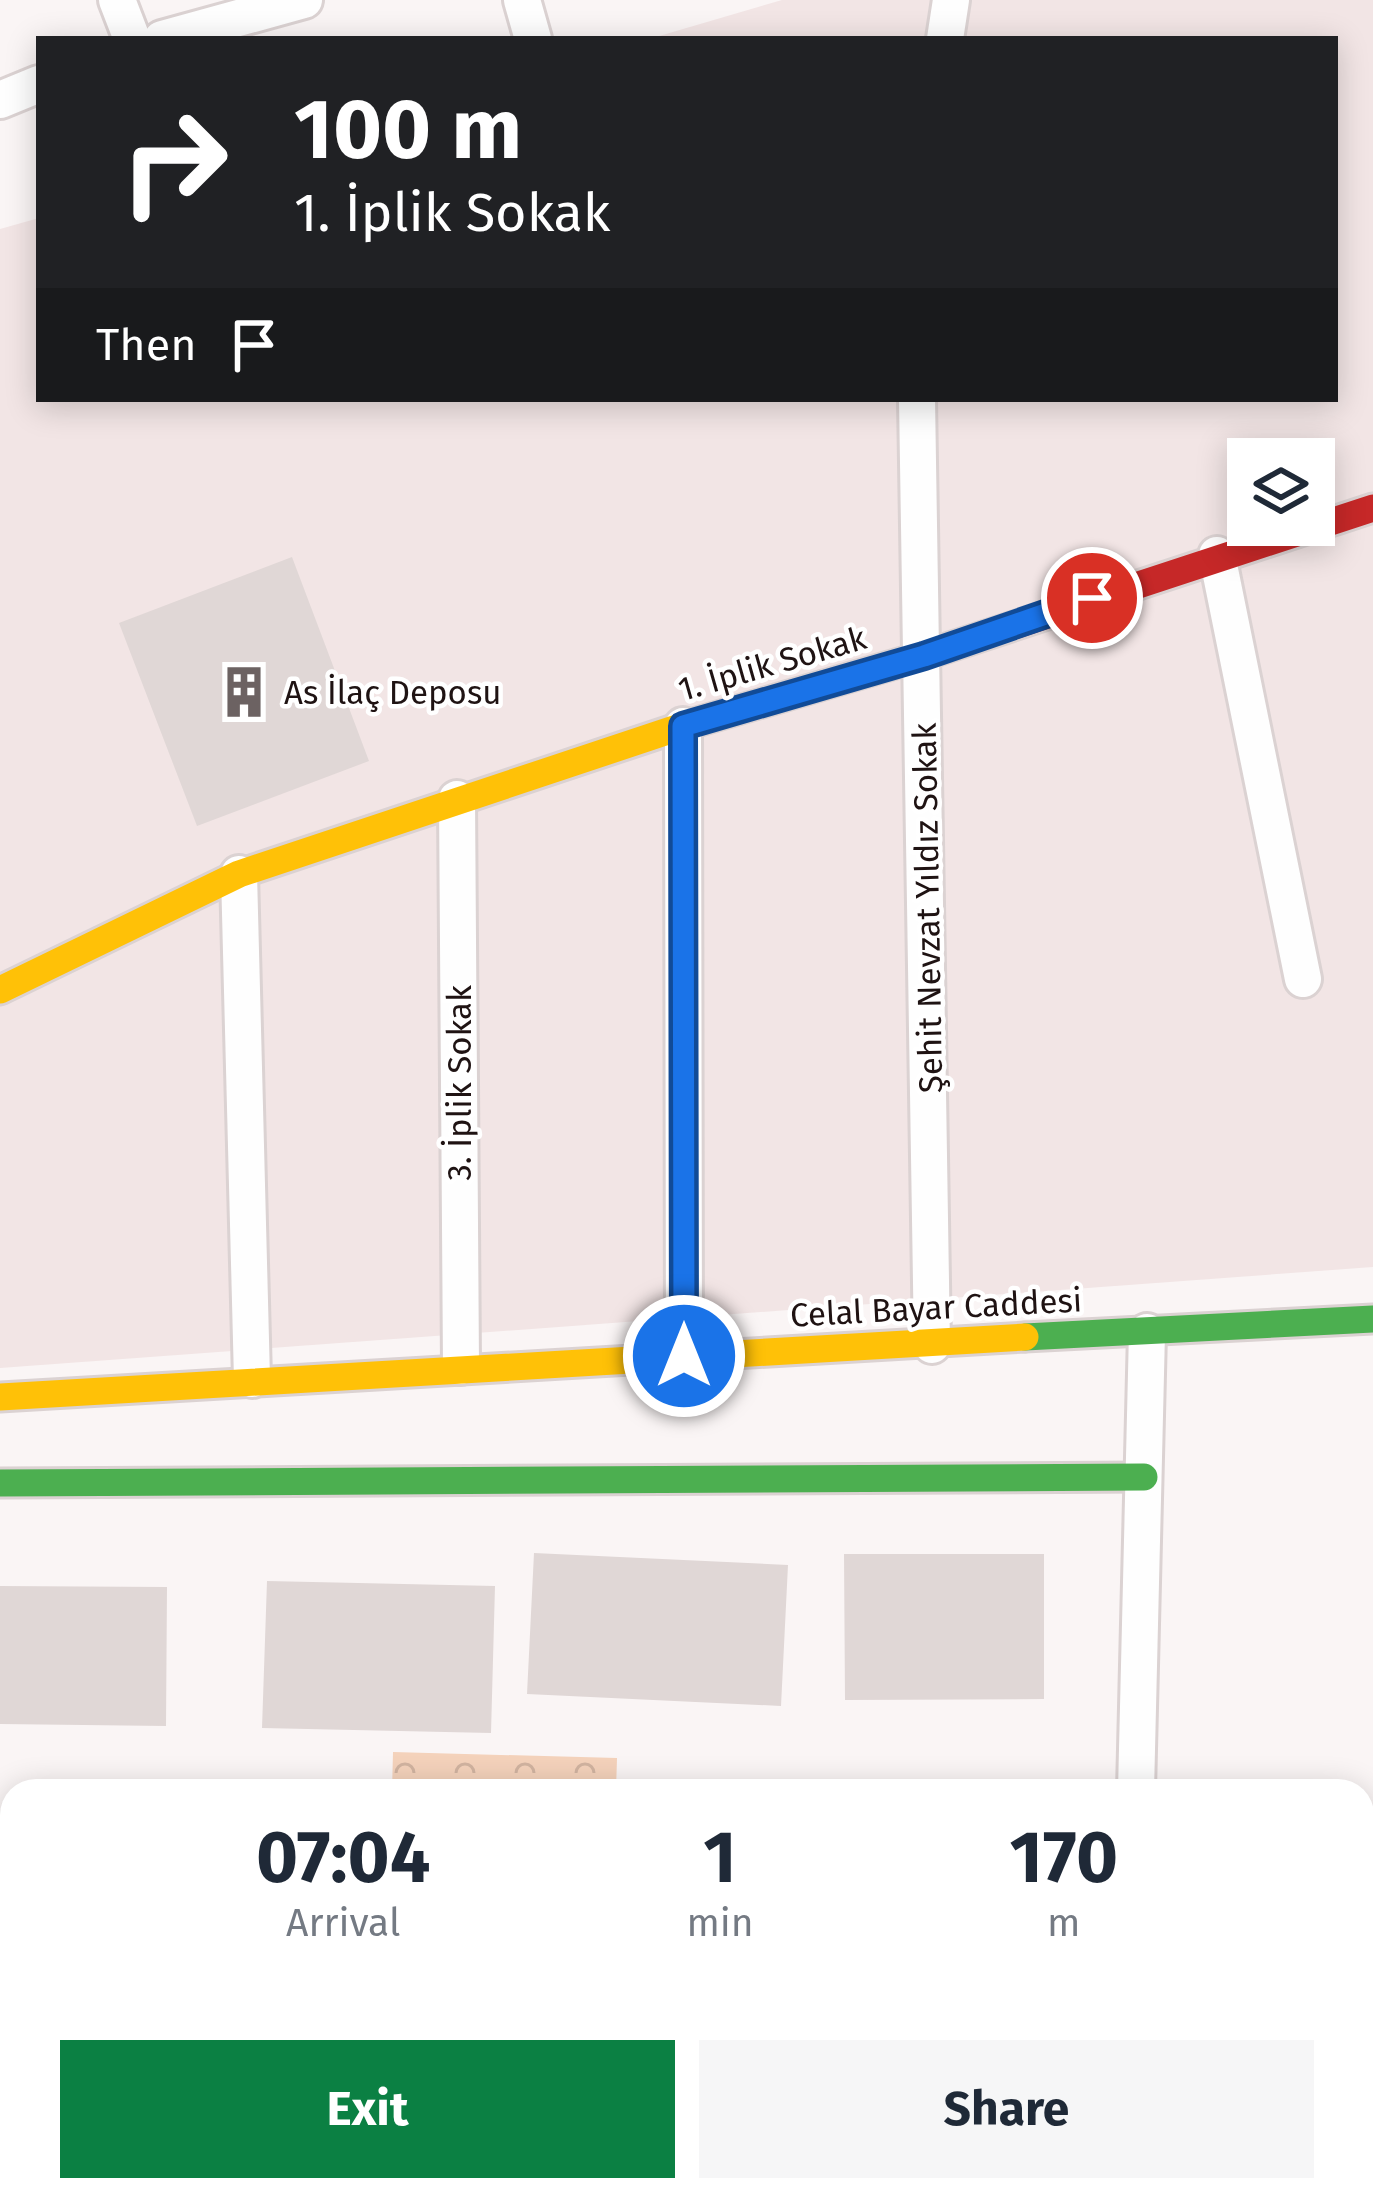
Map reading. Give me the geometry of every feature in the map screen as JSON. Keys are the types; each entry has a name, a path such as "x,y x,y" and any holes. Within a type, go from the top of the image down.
{"street":[{"path":"117,0 131,36"},
{"path":"173,36 304,0"},
{"path":"522,0 532,36"},
{"path":"945,36 951,0"},
{"path":"0,100 36,85"},
{"name":"Şehit Nevzat Yıldız Sokak","path":"917,402 932,1345"},
{"name":"1. İplik Sokak","path":"0,990 239,874 683,726 924,656 1217,555 1373,508"},
{"path":"1217,555 1303,980"},
{"path":"683,726 684,1356"},
{"name":"3. İplik Sokak","path":"457,799 461,1366"},
{"path":"239,874 252,1379"},
{"name":"Celal Bayar Caddesi","path":"0,1397 461,1366 1373,1319"},
{"path":"1136,1779 1147,1332"},
{"path":"0,1483 1144,1477"}],"shaded area":[{"path":"782,0 1373,0 1373,1267 0,1368 0,229 36,219 36,402 1338,402 1338,36 659,36"}],"green space":[{"path":"393,1752 617,1758 616,1779 392,1779"}],"building":[{"name":"As İlaç Deposu","path":"292,557 369,761 197,826 119,623"},
{"path":"534,1553 788,1565 781,1706 527,1694"},
{"path":"844,1554 1044,1554 1044,1699 845,1700"},
{"path":"267,1581 495,1586 491,1733 262,1728"},
{"path":"0,1586 167,1587 166,1726 0,1724"}],"traffic: fast":[{"path":"1025,1337 1373,1319"},
{"path":"0,1483 1144,1477"}],"traffic: slow":[{"path":"0,990 239,874 683,726 916,658"},
{"path":"0,1397 1025,1337"}],"traffic: jam":[{"path":"916,658 1373,508"}],"place":[{"name":"As İlaç Deposu","path":"244,692"}],"route":[{"path":"684,1356 683,726 924,656 1092,598"}]}
